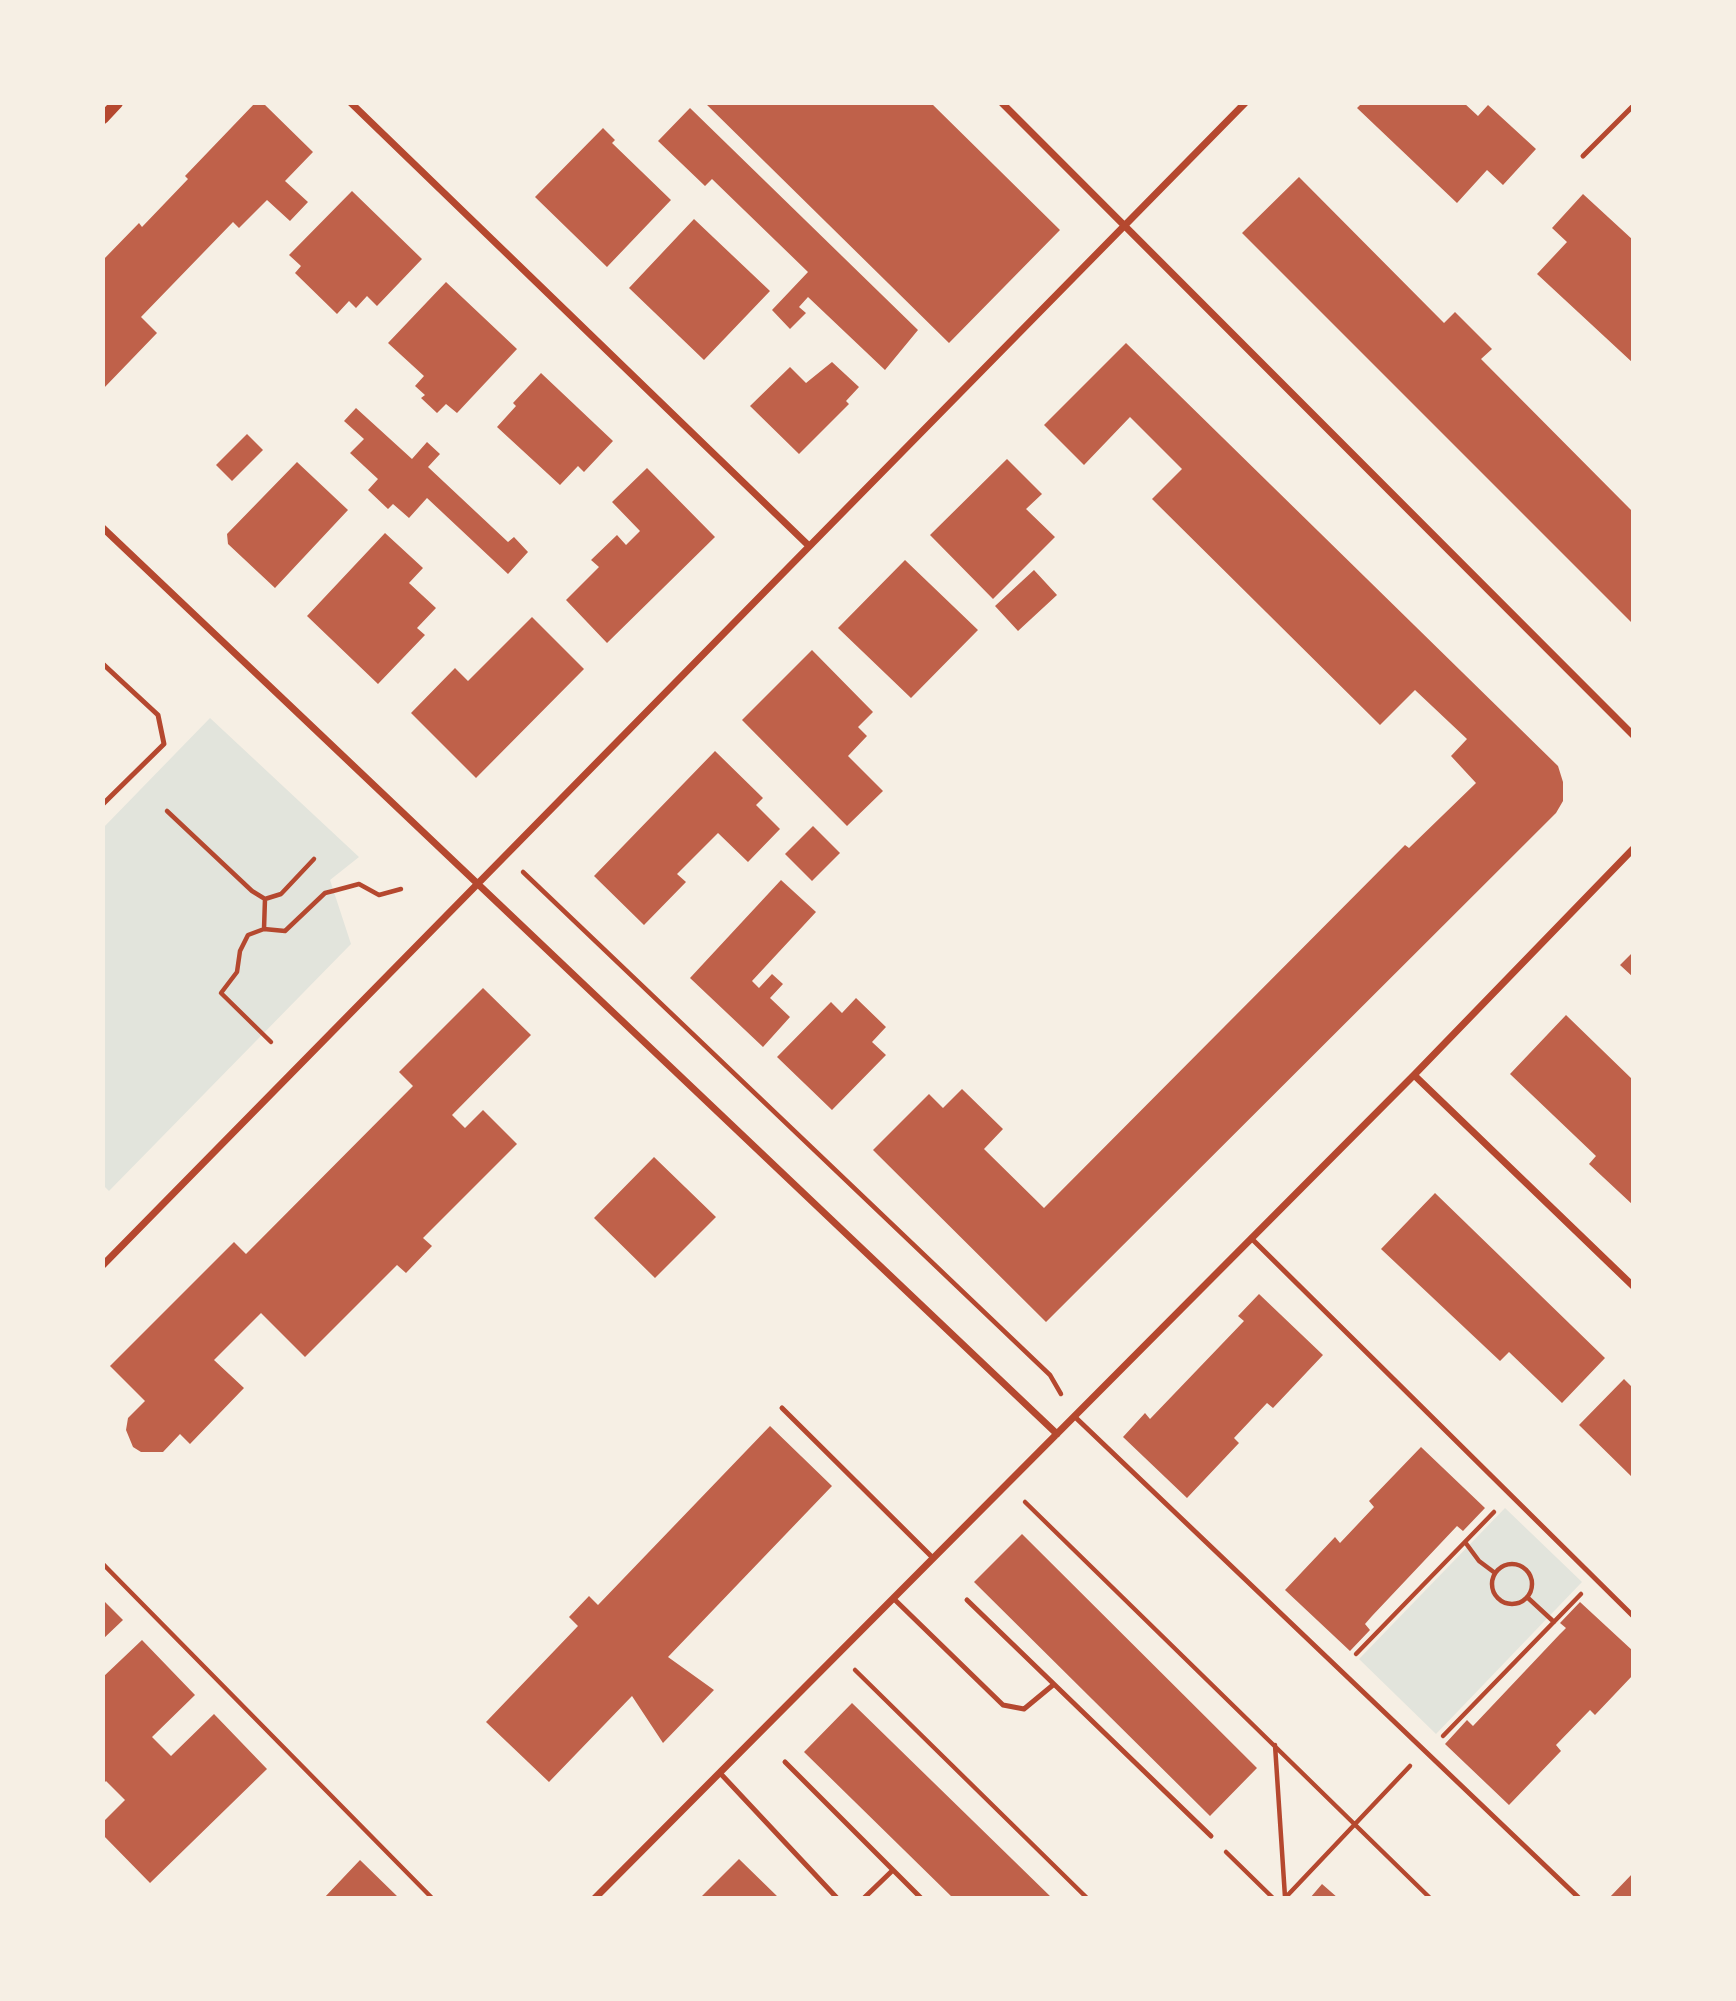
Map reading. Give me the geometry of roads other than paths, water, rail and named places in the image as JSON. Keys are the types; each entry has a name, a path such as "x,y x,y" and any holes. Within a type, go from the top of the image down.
{"street":[{"path":"103,118 117,103"},
{"path":"351,103 808,545"},
{"path":"1002,103 1633,735"},
{"path":"103,1265 1245,103"},
{"path":"103,528 1057,1434"},
{"path":"595,1898 1414,1075 1633,849"},
{"path":"1414,1075 1633,1286"}],"lane":[{"path":"1583,156 1633,106"},
{"path":"103,664 158,715 164,744 103,804"},
{"path":"1251,1238 1633,1616"},
{"path":"782,1408 933,1558"},
{"path":"1074,1416 1579,1898"},
{"path":"893,1598 1003,1705 1024,1709 1053,1685"},
{"path":"967,1600 1211,1836"},
{"path":"785,1762 921,1898"},
{"path":"720,1773 837,1898"},
{"path":"864,1898 893,1870"}]}
